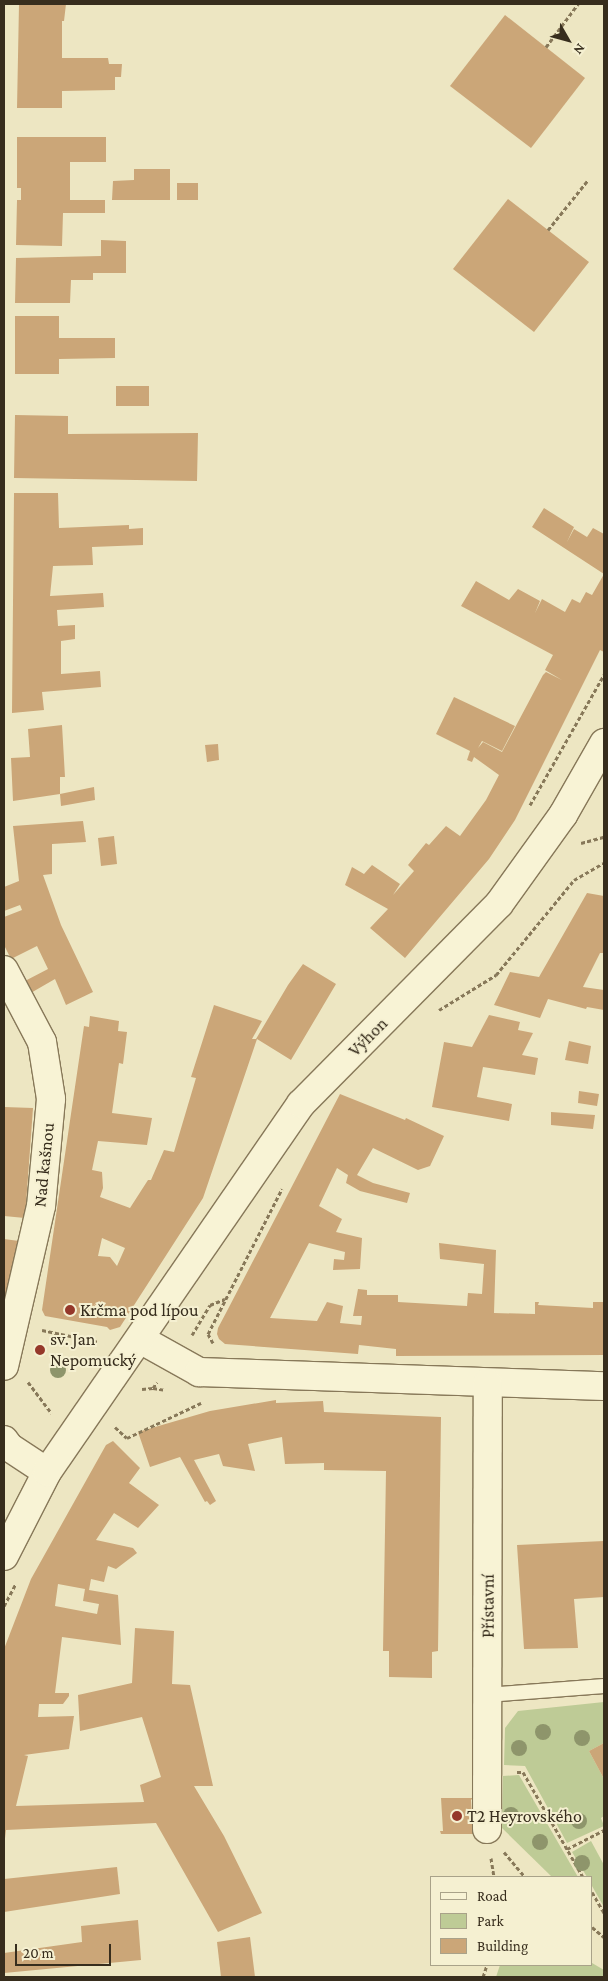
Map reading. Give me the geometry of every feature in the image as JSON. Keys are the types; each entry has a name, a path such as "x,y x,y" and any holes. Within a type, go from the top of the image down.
{"street":[{"name":"Výhon","path":"4,1556 47,1472 301,1104 500,904 563,815 604,743"},
{"name":"Nad kašnou","path":"4,970 42,1042 51,1099 41,1206 14,1324 14,1372"},
{"path":"140,1339 198,1372 604,1386"},
{"name":"Přístavní","path":"487,1830 488,1383"},
{"path":"4,1440 9,1448 47,1472"}],"lane":[{"path":"487,1695 604,1686"}],"path":[{"path":"546,47 578,4"},
{"path":"548,230 588,180"},
{"path":"437,1012 496,975 574,880 604,863"},
{"path":"219,1347 214,1344 208,1334 284,1184"},
{"path":"187,1343 210,1305 226,1299"},
{"path":"14,1324 107,1344"},
{"path":"14,1372 53,1415 74,1432"},
{"path":"111,1423 127,1438 200,1406 205,1397"},
{"path":"4,1606 17,1580"},
{"path":"487,1770 523,1772 582,1876"},
{"path":"567,1849 604,1830"},
{"path":"593,1894 604,1913"},
{"path":"593,1928 604,1936"}],"green space":[{"path":"604,1702 604,1743 589,1751 604,1779 604,1816 601,1818 604,1826 567,1843 525,1766 504,1765 505,1728 518,1711"},
{"path":"519,1775 577,1876 551,1876 502,1828 503,1776"},
{"path":"591,1841 604,1865 604,1907 593,1888 593,1876 586,1876 572,1852"},
{"path":"593,1964 604,1970 604,1977 496,1977 500,1966 593,1966"}],"building":[{"path":"19,4 66,4 64,21 62,21 62,58 108,58 109,64 122,64 121,77 115,77 115,90 62,91 62,108 17,108"},
{"path":"505,15 585,78 531,148 450,86"},
{"path":"17,137 106,137 106,162 70,162 70,200 105,200 105,213 63,213 62,246 16,245 17,200 21,200 21,188 17,188"},
{"path":"134,169 170,169 170,200 112,200 113,181 134,180"},
{"path":"177,183 198,183 198,200 177,200"},
{"path":"508,199 589,262 534,332 453,269"},
{"path":"101,240 126,241 126,273 93,273 93,280 71,280 70,303 15,303 16,258 101,256"},
{"path":"15,316 59,316 59,338 115,338 115,358 59,359 59,374 15,374"},
{"path":"116,386 149,386 149,406 116,406"},
{"path":"15,415 68,416 68,434 198,433 197,481 14,478"},
{"path":"14,493 58,493 59,528 129,525 129,529 143,528 143,545 92,547 93,565 53,566 50,596 103,593 104,607 57,610 58,626 75,625 75,639 61,641 61,674 100,671 101,687 42,692 44,710 12,713"},
{"path":"544,508 574,527 567,542 574,529 587,537 593,528 604,534 604,574 532,527"},
{"path":"604,574 604,652 600,650 515,820 489,859 405,958 370,928 388,909 345,885 352,867 364,874 372,865 400,884 393,895 414,871 408,865 426,843 429,845 446,826 460,836 486,800 499,775 474,757 472,762 467,760 470,751 436,734 454,697 515,726 502,751 482,741 478,748 483,742 502,752 543,675 546,672 562,680 545,670 553,655 461,606 476,581 509,600 518,589 540,601 535,613 542,599 565,612 572,599 580,603 586,592 592,595"},
{"path":"62,725 65,777 60,777 60,794 13,801 11,758 30,757 28,729"},
{"path":"218,744 219,760 207,762 205,745"},
{"path":"94,787 95,800 61,806 60,794"},
{"path":"83,821 86,842 52,844 52,874 43,875 61,925 93,992 66,1005 55,979 29,994 23,982 48,969 37,946 11,959 4,945 4,917 22,910 20,905 4,911 4,887 19,881 13,826"},
{"path":"114,836 117,864 101,866 98,838"},
{"path":"587,893 604,896 604,953 600,953 583,987 604,990 604,1010 587,1007 586,1009 548,999 540,1018 494,1005 510,972 539,977"},
{"path":"303,964 336,984 291,1060 257,1039 203,1198 120,1327 110,1330 107,1327 45,1316 42,1310 84,1026 89,1027 90,1016 119,1021 118,1031 127,1032 123,1064 119,1063 112,1113 152,1118 147,1145 98,1141 92,1170 102,1172 103,1188 100,1197 130,1208 148,1180 151,1180 164,1150 174,1152 196,1078 191,1077 214,1005 262,1021 252,1039 256,1039 288,985","holes":["102,1238 125,1248 117,1266 110,1257 98,1256"]},
{"path":"489,1015 520,1022 518,1030 533,1033 522,1055 538,1058 535,1075 483,1067 477,1097 512,1104 509,1121 432,1107 444,1042 472,1047"},
{"path":"569,1041 591,1046 588,1064 565,1060"},
{"path":"579,1091 599,1094 597,1106 578,1103"},
{"path":"340,1094 405,1120 406,1118 444,1136 430,1166 418,1170 373,1148 357,1175 373,1183 410,1193 407,1203 360,1191 346,1183 348,1175 337,1168 319,1206 342,1219 336,1232 362,1238 360,1269 333,1270 334,1259 344,1260 345,1252 309,1243 270,1318 317,1321 327,1302 343,1306 340,1323 361,1325 362,1316 353,1316 358,1289 367,1290 367,1295 398,1295 398,1302 467,1306 468,1293 482,1294 484,1264 440,1259 439,1243 496,1250 494,1313 535,1314 535,1302 539,1302 538,1305 593,1308 593,1302 604,1302 604,1355 396,1356 396,1349 359,1345 358,1354 225,1344 219,1339 217,1334 218,1328"},
{"path":"4,1107 33,1108 25,1218 4,1216"},
{"path":"551,1112 595,1115 593,1129 551,1125"},
{"path":"4,1239 19,1241 4,1311"},
{"path":"276,1400 276,1403 323,1401 324,1412 441,1417 438,1651 432,1652 432,1678 389,1677 389,1651 383,1651 386,1471 324,1470 324,1463 285,1464 282,1437 248,1444 255,1471 223,1466 219,1454 194,1460 216,1501 210,1505 207,1501 205,1502 180,1457 150,1467 138,1432 210,1411"},
{"path":"113,1441 140,1468 129,1483 159,1505 138,1528 114,1513 96,1540 133,1548 137,1553 116,1569 108,1566 104,1582 91,1579 89,1590 118,1595 121,1645 62,1637 55,1693 69,1693 69,1696 63,1704 39,1704 38,1717 74,1716 69,1749 24,1755 28,1756 16,1806 144,1802 140,1785 161,1777 142,1717 80,1731 78,1695 132,1683 135,1628 174,1631 172,1684 190,1685 213,1786 194,1786 224,1836 262,1913 218,1932 156,1823 6,1830 4,1847 4,1649 31,1579 106,1445","holes":["58,1584 85,1589 83,1601 99,1604 97,1614 55,1606"]},
{"path":"604,1541 604,1597 574,1599 578,1648 524,1649 517,1545"},
{"path":"604,1743 604,1779 589,1751"},
{"name":"T2 Heyrovského","path":"441,1798 473,1798 471,1800 473,1834 441,1834 440,1831 443,1831"},
{"path":"117,1867 120,1894 4,1912 4,1879"},
{"path":"138,1920 141,1960 4,1973 4,1953 82,1942 81,1926"},
{"path":"250,1937 255,1977 221,1977 217,1942"}],"place":[{"name":"Krčma pod lípou","path":"70,1310"},
{"name":"sv. Jan Nepomucký","path":"40,1350"},
{"name":"T2 Heyrovského","path":"457,1816"}]}
